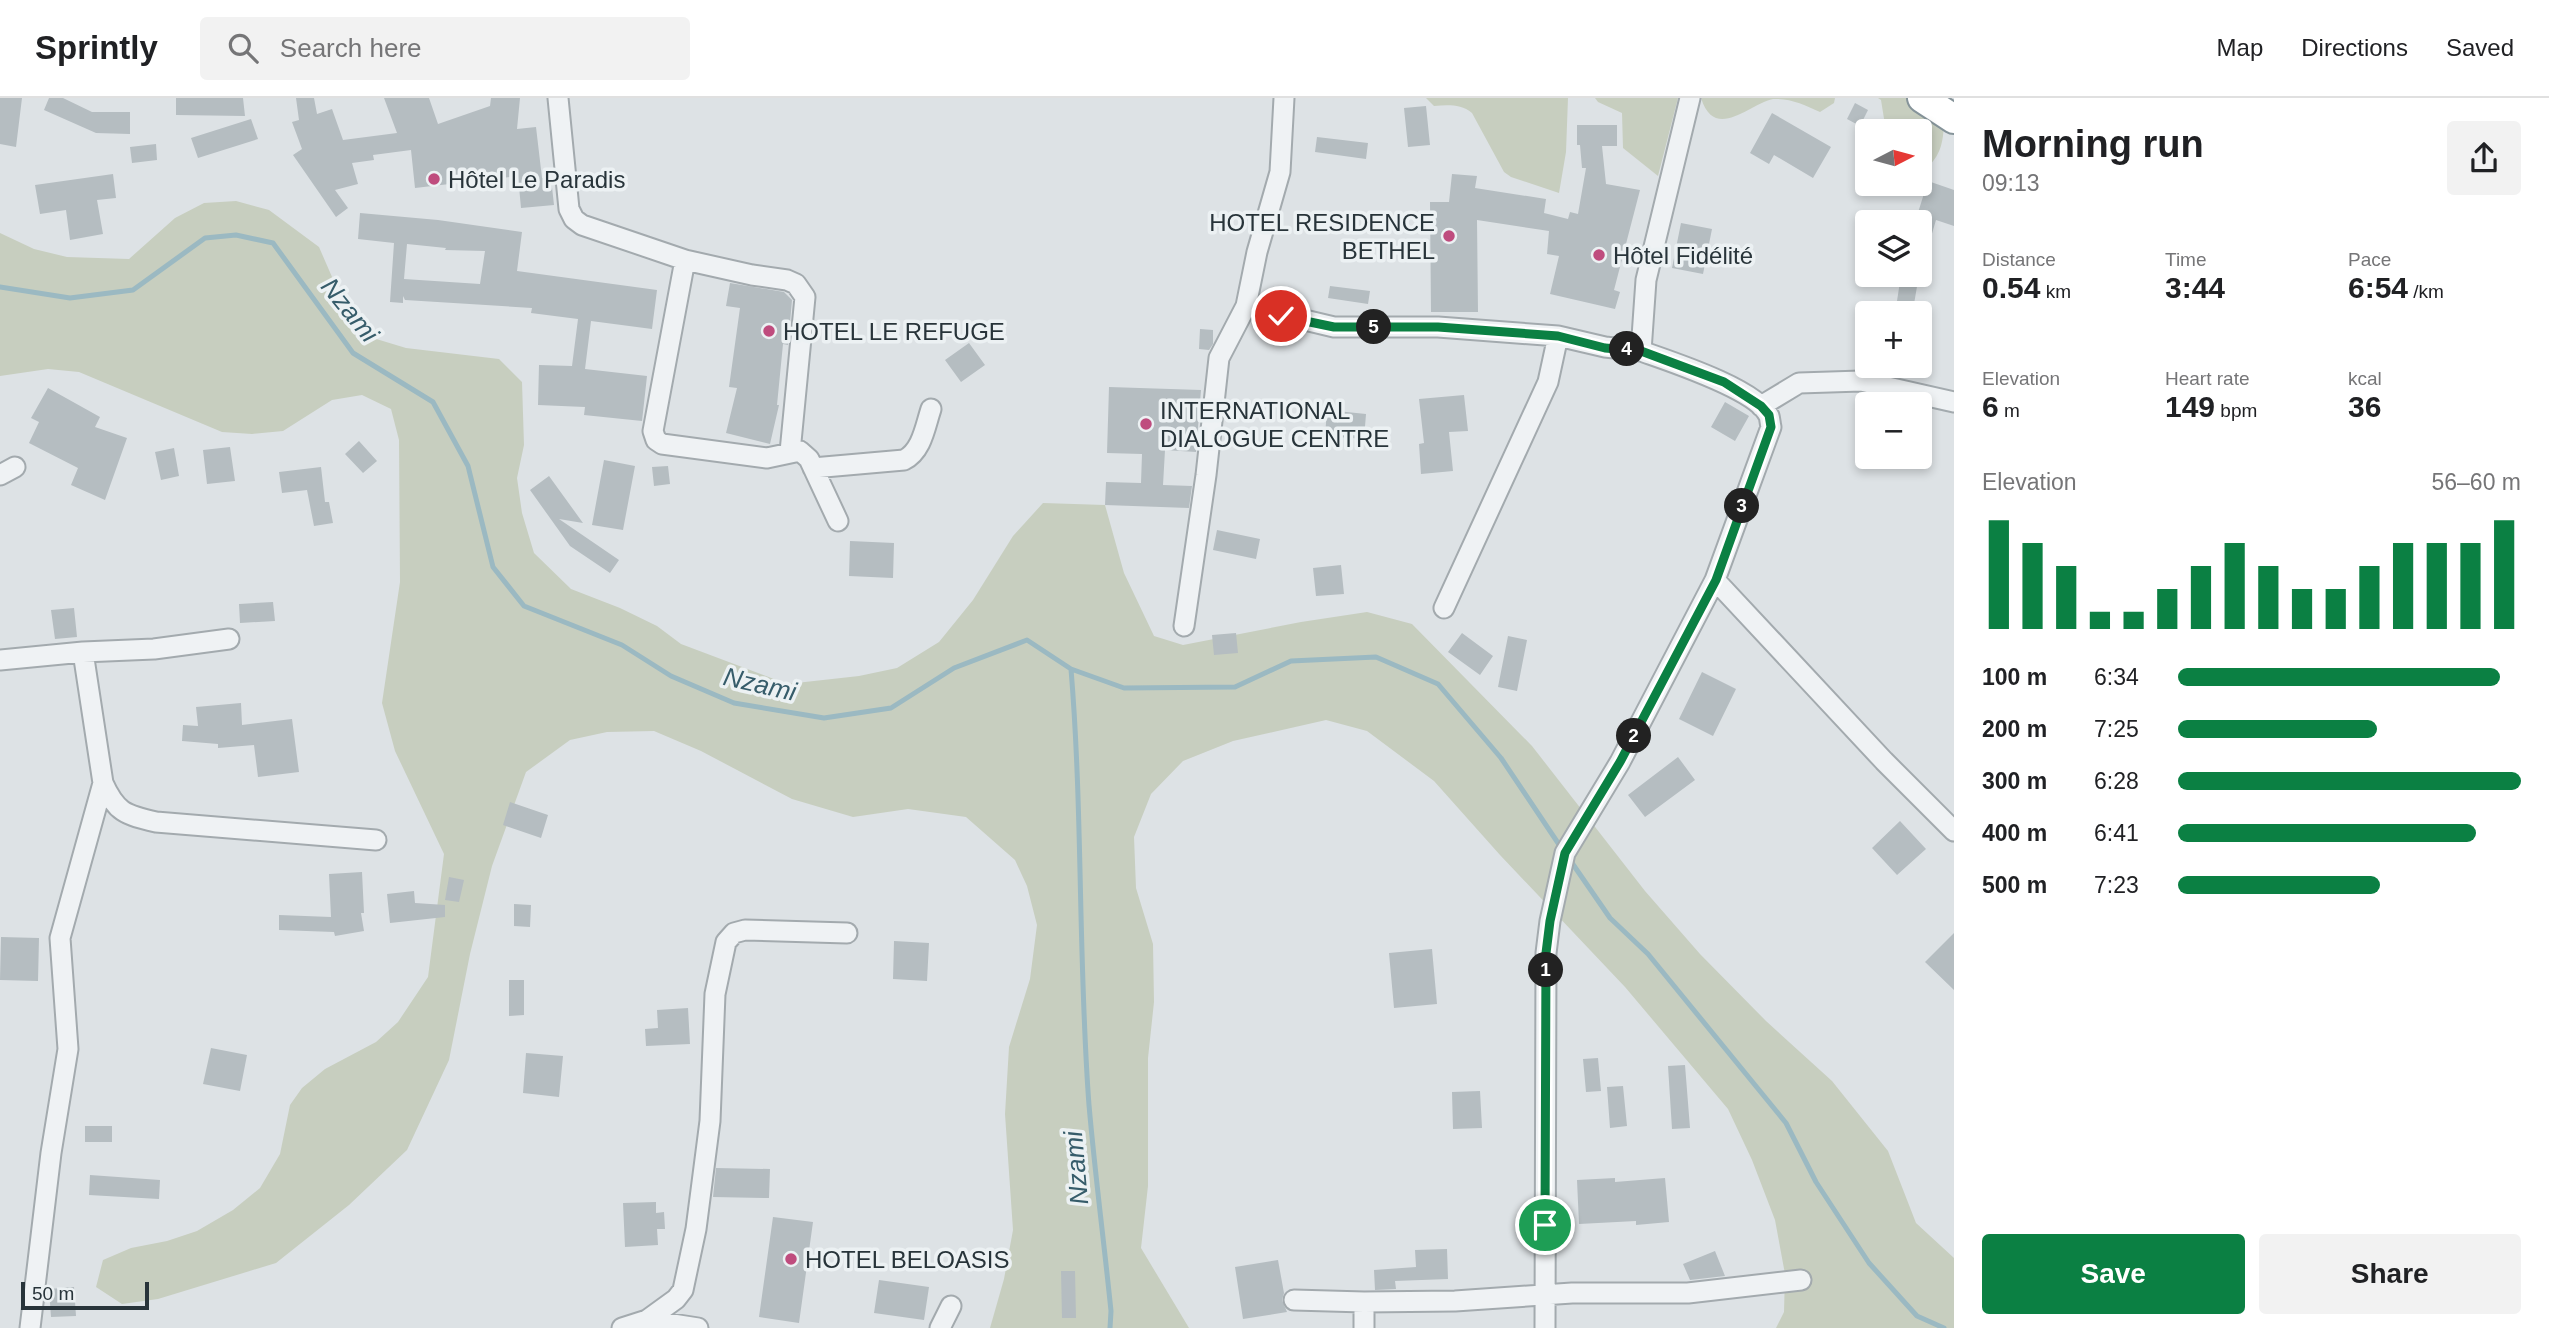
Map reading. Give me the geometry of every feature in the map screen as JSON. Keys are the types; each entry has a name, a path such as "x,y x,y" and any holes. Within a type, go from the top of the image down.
{"highway":[{"path":"1922,98 1954,119"}],"street":[{"path":"558,98 569,209 574,219 582,225 685,260 787,280 801,289 805,298 790,452"},
{"path":"1184,626 1206,475 1219,358 1246,306 1256,252 1280,172 1284,98"},
{"path":"1641,351 1646,280 1690,98"},
{"path":"685,260 653,431 656,440 662,444 767,458 800,451 805,454 813,468 838,521"},
{"path":"1246,306 1334,327 1438,327 1558,336 1605,348 1641,351 1724,382 1761,406 1769,415 1771,427 1716,580 1620,762 1565,853 1546,953 1545,1328"},
{"path":"1444,608 1548,382 1558,336"},
{"path":"1761,406 1799,383 1861,381 1954,402"},
{"path":"813,468 904,460 918,449 931,409"},
{"path":"1716,580 1875,752 1954,831"},
{"path":"0,660 154,649 229,639"},
{"path":"83,652 103,783 110,799 119,810 131,817 156,822 376,840"},
{"path":"30,1328 51,1153 68,1049 60,938 103,783"},
{"path":"622,1328 647,1320 676,1299 683,1290 696,1228 710,1121 715,994 726,942 734,933 745,930 847,933"},
{"path":"1294,1300 1455,1301 1572,1293 1688,1293 1801,1280"},
{"path":"1364,1302 1364,1328"},
{"path":"940,1328 951,1306"},
{"path":"647,1320 698,1328"}],"green space":[{"path":"1426,98 1568,98 1566,152 1559,193 1511,177 1504,172 1472,113 1449,105 1434,106"},
{"path":"1595,98 1678,98 1658,176 1623,148 1622,113"},
{"path":"1701,98 1835,98 1834,103 1820,112 1791,101 1773,99 1724,119 1707,111"},
{"path":"1878,98 1943,98 1944,130 1940,149 1932,162 1932,119 1884,119 1881,100"},
{"path":"236,201 269,210 319,247 349,316 373,338 406,348 499,359 522,382 524,445 517,478 522,513 534,553 571,589 657,626 681,644 787,684 859,676 897,668 939,642 973,600 1013,536 1043,503 1105,505 1124,573 1154,636 1183,645 1367,612 1412,624 1532,746 1645,891 1700,954 1766,1021 1832,1081 1888,1151 1916,1223 1954,1258 1954,1328 1776,1328 1784,1312 1785,1274 1775,1220 1752,1160 1728,1109 1625,987 1434,781 1367,731 1326,720 1233,741 1183,761 1151,794 1134,837 1136,888 1153,944 1154,1002 1148,1058 1148,1186 1141,1248 1189,1328 990,1328 1004,1279 1013,1230 1005,1114 1009,1047 1030,979 1037,925 1027,886 1015,860 966,817 908,809 853,817 792,799 701,751 654,731 607,732 570,740 526,772 492,866 470,954 449,1060 407,1150 349,1205 276,1263 158,1299 122,1304 96,1287 103,1260 131,1248 167,1241 197,1231 233,1210 260,1188 280,1154 290,1105 302,1088 325,1069 376,1042 398,1022 428,977 444,854 395,751 382,703 400,582 399,440 391,409 362,395 332,400 283,431 252,434 222,432 79,372 48,369 0,376 0,233 34,249 67,257 129,259 175,218 204,203"}],"building":[{"path":"0,98 22,98 16,147 0,144"},
{"path":"49,98 63,98 92,112 130,112 130,134 96,133 44,110"},
{"path":"176,98 243,98 245,116 176,115"},
{"path":"296,98 314,98 317,114 332,109 343,140 397,133 384,98 429,98 438,124 490,106 491,98 520,98 517,129 536,127 542,178 551,178 554,205 521,208 518,176 415,188 411,150 373,155 374,160 352,163 358,184 335,190 348,208 336,217 293,155 302,149 292,122 299,120"},
{"path":"1855,103 1868,110 1864,119 1855,119 1855,123 1847,119"},
{"path":"1426,106 1430,145 1408,147 1404,108"},
{"path":"1772,113 1831,147 1813,178 1774,155 1769,164 1750,153"},
{"path":"251,119 258,139 198,158 191,138"},
{"path":"1577,125 1617,125 1617,146 1602,146 1606,184 1640,190 1614,290 1620,292 1615,309 1550,294 1559,256 1547,254 1549,231 1477,220 1478,312 1431,312 1430,202 1449,202 1452,174 1477,176 1475,188 1546,199 1544,213 1568,219 1570,212 1578,214 1586,168 1582,168 1580,145 1577,145"},
{"path":"1317,137 1368,143 1366,159 1315,152"},
{"path":"156,144 157,160 132,163 130,147"},
{"path":"113,174 116,198 97,200 103,234 70,240 66,210 40,214 35,185"},
{"path":"1932,182 1954,190 1954,226 1936,220 1932,234 1932,210 1919,210 1923,196 1932,196"},
{"path":"360,213 438,220 522,232 517,271 657,290 652,329 591,321 585,369 647,376 642,421 584,415 585,407 538,405 539,365 572,366 578,319 531,313 532,308 405,300 403,296 403,303 390,302 394,243 358,239","holes":["407,244 446,248 445,250 485,251 480,284 404,279"]},
{"path":"1681,223 1712,229 1703,274 1672,268"},
{"path":"730,283 784,292 792,300 788,345 783,344 779,405 770,444 726,433 737,388 729,387 740,308 726,306"},
{"path":"1330,286 1370,291 1368,304 1328,298"},
{"path":"1899,287 1917,287 1915,301 1897,301"},
{"path":"1200,329 1213,330 1213,344 1209,350 1199,349"},
{"path":"969,343 985,365 961,382 945,360"},
{"path":"1109,387 1201,390 1196,452 1165,450 1163,485 1192,486 1189,508 1105,505 1106,482 1141,483 1142,454 1107,453"},
{"path":"48,388 100,417 95,427 127,438 105,500 71,485 78,468 29,443 39,422 31,418"},
{"path":"1464,395 1468,431 1449,432 1453,471 1421,474 1419,444 1424,443 1419,399"},
{"path":"1725,402 1749,416 1735,441 1711,427"},
{"path":"1327,410 1366,414 1364,439 1325,436"},
{"path":"359,441 377,461 363,473 345,454"},
{"path":"230,447 235,481 207,484 203,450"},
{"path":"174,448 179,476 161,480 155,452"},
{"path":"604,460 635,466 623,530 592,525"},
{"path":"668,466 670,484 654,486 652,467"},
{"path":"321,467 325,502 329,502 333,523 314,526 307,490 282,493 279,472"},
{"path":"549,476 583,523 559,519 619,560 610,573 570,546 530,490"},
{"path":"1217,530 1260,539 1256,559 1213,550"},
{"path":"850,541 894,543 893,578 849,576"},
{"path":"1341,565 1344,594 1316,596 1313,568"},
{"path":"273,602 275,621 240,623 239,604"},
{"path":"74,608 77,637 55,639 51,610"},
{"path":"1236,633 1238,653 1214,655 1212,635"},
{"path":"1462,633 1493,656 1480,675 1448,652"},
{"path":"1508,636 1527,640 1517,691 1498,687"},
{"path":"1702,672 1736,689 1713,736 1679,719"},
{"path":"241,703 242,725 292,719 299,772 258,777 254,745 218,748 218,744 182,741 183,725 198,726 196,707"},
{"path":"1678,757 1695,780 1645,817 1628,795"},
{"path":"510,802 548,815 541,838 503,825"},
{"path":"1900,821 1926,849 1897,875 1872,848"},
{"path":"362,872 364,913 361,913 364,931 335,936 334,932 279,930 279,915 331,917 329,874"},
{"path":"449,877 464,880 459,902 445,900"},
{"path":"414,891 415,903 445,905 445,917 390,923 387,894"},
{"path":"514,904 531,905 530,927 514,926"},
{"path":"1954,933 1954,990 1925,962"},
{"path":"1,937 39,938 38,981 0,980"},
{"path":"894,941 929,943 927,981 893,979"},
{"path":"1432,949 1437,1004 1394,1008 1389,953"},
{"path":"509,980 524,980 524,1015 509,1016"},
{"path":"688,1008 690,1044 646,1046 645,1029 658,1028 657,1010"},
{"path":"211,1048 247,1055 240,1091 203,1084"},
{"path":"526,1053 563,1056 559,1097 523,1093"},
{"path":"1598,1058 1601,1091 1586,1092 1583,1059"},
{"path":"1685,1065 1690,1128 1672,1129 1668,1066"},
{"path":"1623,1086 1627,1126 1610,1128 1607,1087"},
{"path":"1480,1091 1482,1128 1453,1129 1452,1092"},
{"path":"85,1126 112,1126 112,1142 85,1142"},
{"path":"716,1168 770,1169 769,1198 713,1197"},
{"path":"90,1175 160,1180 159,1199 89,1195"},
{"path":"1615,1178 1615,1182 1665,1178 1669,1222 1636,1225 1636,1221 1579,1224 1577,1180"},
{"path":"656,1202 656,1213 664,1212 665,1229 657,1229 658,1245 625,1247 623,1203"},
{"path":"773,1217 813,1222 799,1323 759,1317"},
{"path":"1447,1249 1448,1279 1395,1281 1396,1289 1375,1290 1374,1270 1416,1267 1415,1250"},
{"path":"1715,1251 1725,1276 1690,1280 1683,1264"},
{"path":"1278,1260 1284,1293 1282,1300 1287,1312 1243,1319 1235,1267"},
{"path":"1061,1271 1075,1271 1076,1318 1062,1318"},
{"path":"879,1280 929,1287 924,1320 874,1313"},
{"path":"74,1287 76,1316 51,1317 49,1289"}],"waterway":[{"name":"Nzami","path":"0,287 70,298 133,290 205,238 236,235 273,243 353,353 433,402 468,466 493,567 524,606 622,645 671,676 734,703 824,718 891,708 954,668 1027,640 1071,669 1086,1051 1091,1131 1111,1311 1110,1328"},
{"path":"1071,669 1124,688 1235,687 1291,661 1376,657 1438,684 1501,758 1562,849"},
{"path":"1570,860 1610,918 1648,954 1786,1123 1816,1182 1869,1263 1917,1316 1944,1328"}],"place":[{"name":"Hôtel Le Paradis","path":"434,179"},
{"name":"HOTEL RESIDENCE BETHEL","path":"1449,236"},
{"name":"Hôtel Fidélité","path":"1599,255"},
{"name":"HOTEL LE REFUGE","path":"769,331"},
{"name":"INTERNATIONAL DIALOGUE CENTRE","path":"1146,424"},
{"name":"HOTEL BELOASIS","path":"791,1259"}],"route":[{"path":"1281,316 1334,327 1438,327 1558,336 1605,348 1641,351 1724,382 1761,406 1769,415 1771,427 1716,580 1620,762 1565,853 1546,953 1545,1225"}]}
